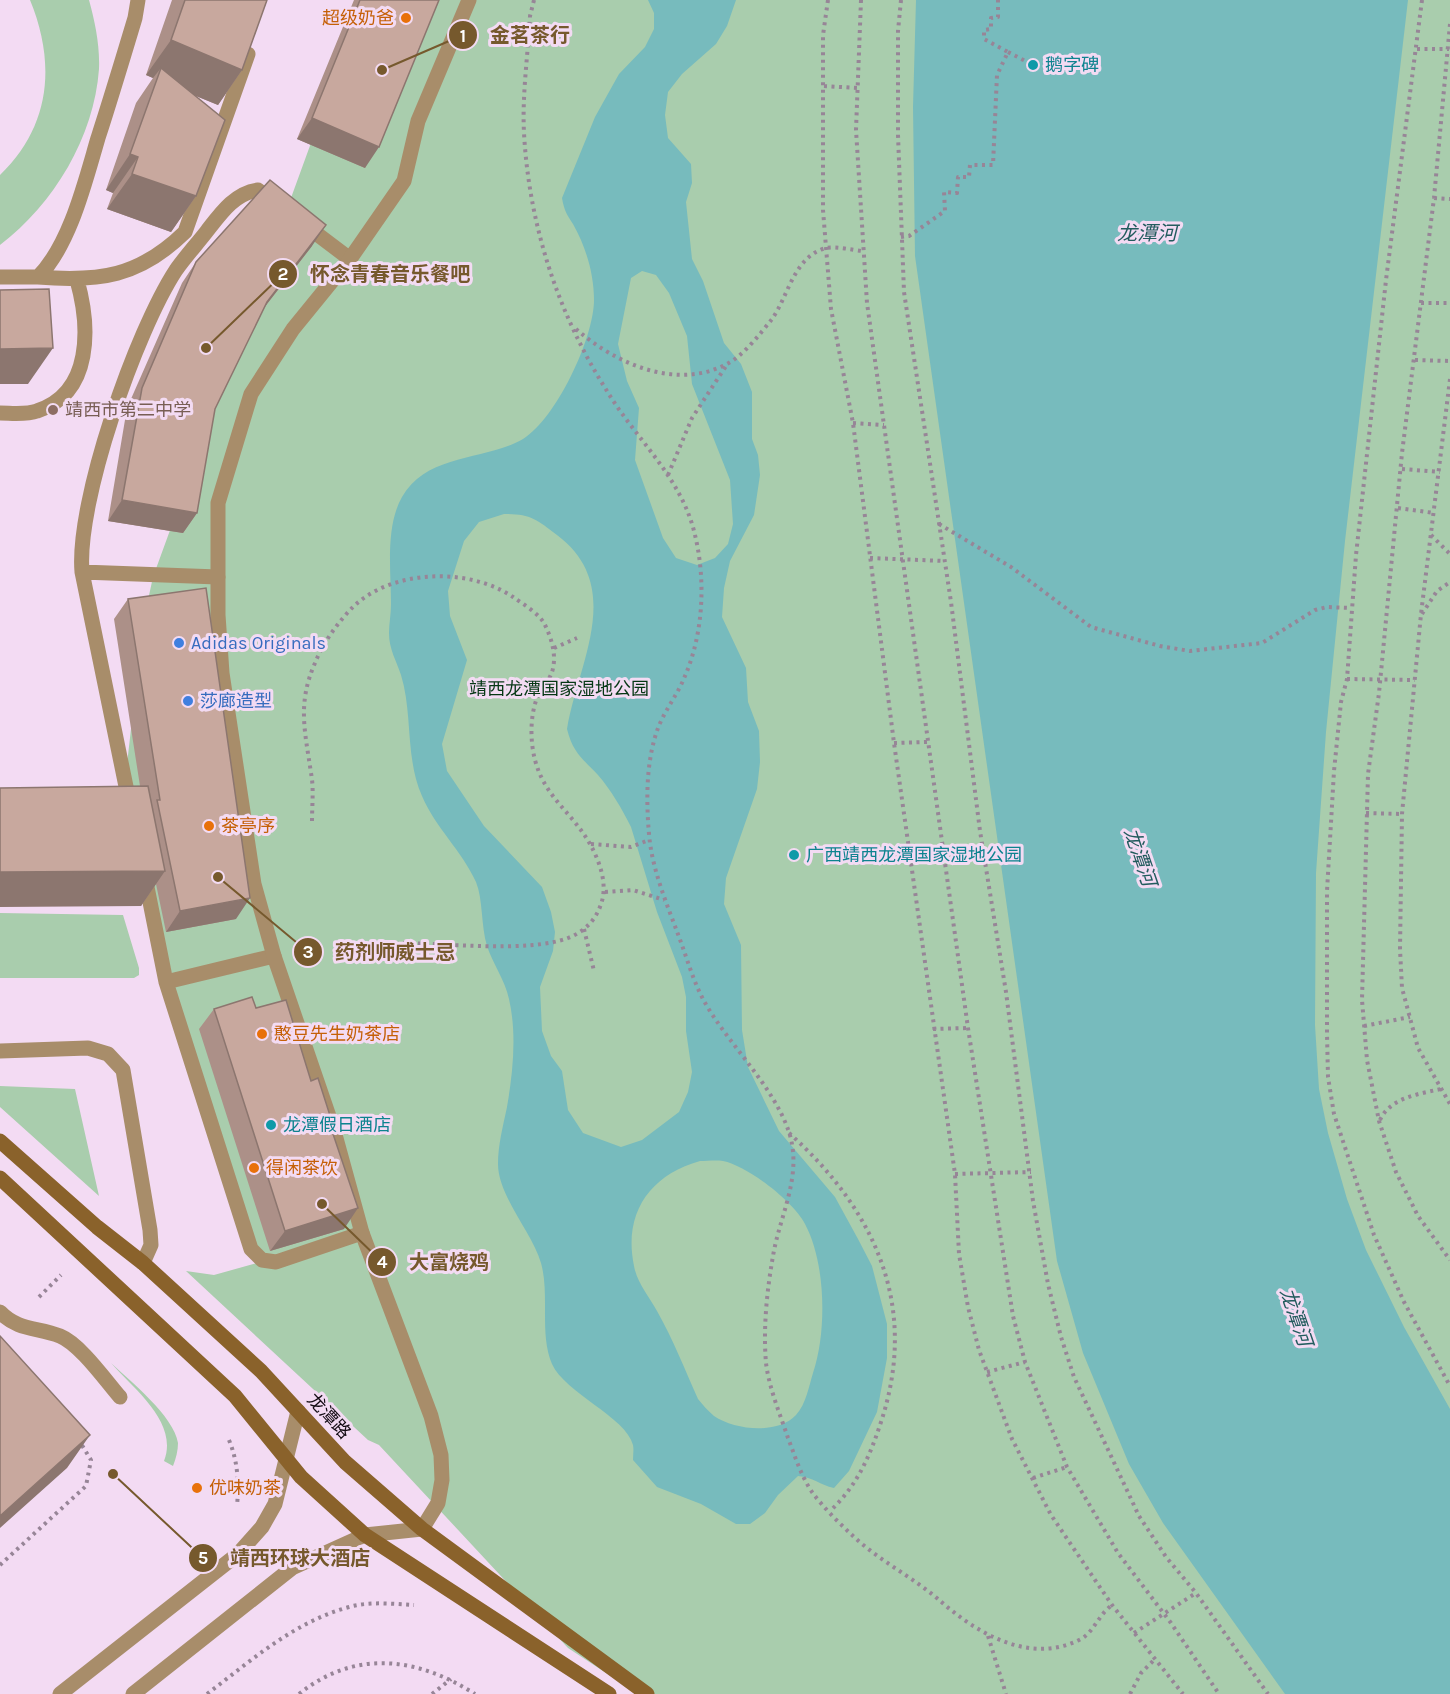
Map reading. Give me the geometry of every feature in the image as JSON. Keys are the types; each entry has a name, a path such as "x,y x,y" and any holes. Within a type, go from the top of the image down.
{"main road":[{"name":"龙潭路","path":"0,1141 97,1227 143,1263 261,1371 345,1462 422,1529 647,1694"},
{"path":"0,1178 235,1396 301,1477 365,1535 609,1694"}],"street":[{"path":"38,277 51,264 61,244 84,183 135,18 138,0"},
{"path":"133,1694 292,1568 365,1535 422,1529 438,1503 441,1455 431,1416 362,1233 334,1131 274,956 254,885 222,673 218,503 251,394 293,329 350,259 404,182 418,120 469,0"},
{"path":"0,277 77,280 108,277 165,251 185,232 251,44"},
{"path":"133,821 82,572 80,548 107,436 139,347 176,270 223,211 245,192 258,190 350,259"},
{"path":"0,413 35,412 55,403 71,387 83,362 87,334 77,280"},
{"path":"82,572 218,578"},
{"path":"142,867 166,982 251,1249 262,1260 276,1262 362,1233"},
{"path":"166,982 274,956"},
{"path":"0,1051 88,1048 108,1054 123,1070 150,1230 151,1245 143,1263"},
{"path":"0,1312 9,1322 25,1329 63,1337 120,1397"},
{"path":"60,1694 238,1554 262,1527 275,1504 298,1411"}],"path":[{"path":"534,0 530,16 524,96 528,173 544,255 557,296 612,400 668,475 694,528 701,578 701,605 686,675 658,727 649,763 649,840 665,901 704,1001 769,1096 789,1132 820,1164 857,1213 881,1257 890,1284 896,1319 897,1347 890,1399 874,1444 849,1491 830,1511"},
{"path":"828,0 823,34 823,210 831,309 854,423 894,743 955,1174 959,1254 968,1307 987,1372 1012,1439 1051,1515 1112,1605 1184,1694"},
{"path":"861,0 857,88 862,250 927,742 946,855 968,1028 1011,1305 1025,1362 1067,1467 1118,1553 1219,1694"},
{"path":"901,0 898,31 898,135 904,292 945,561 980,831 1048,1284 1074,1377 1139,1516 1166,1557 1197,1593 1268,1694"},
{"path":"998,0 998,17 991,18 991,29 984,30 984,39 1033,65"},
{"path":"1422,0 1386,280 1351,608 1347,679 1341,702 1334,771 1327,891 1328,1077 1334,1114 1381,1252 1404,1302 1450,1386"},
{"path":"1450,24 1434,198 1368,774 1364,1026 1367,1060 1379,1121 1404,1192 1418,1216 1450,1260"},
{"path":"1417,49 1449,49"},
{"path":"901,237 909,236 945,211 944,192 957,192 958,177 969,177 970,165 993,165 998,75 1008,52"},
{"path":"824,86 857,88"},
{"path":"1434,198 1450,199"},
{"path":"668,475 692,418 728,363 773,318 791,280 806,261 826,248 862,250"},
{"path":"1421,303 1450,303"},
{"path":"573,326 597,347 638,367 685,373 714,369 728,363"},
{"path":"1415,360 1450,361"},
{"path":"1450,379 1421,614 1402,814 1400,949 1402,988 1418,1048 1450,1104"},
{"path":"854,423 884,425"},
{"path":"1402,470 1440,472"},
{"path":"1398,508 1434,513"},
{"path":"938,524 1011,567 1091,627 1160,646 1190,651 1262,643 1315,610 1327,607 1351,608"},
{"path":"1431,535 1450,554"},
{"path":"870,558 945,561"},
{"path":"312,821 311,772 304,729 307,682 326,642 355,605 406,580 440,576 466,578 503,590 523,603 544,622 554,648 552,672 537,698 531,725 532,751 539,777 554,801 574,821 590,844 600,867 606,892 598,913 584,929 567,938 529,944 398,942"},
{"path":"1421,614 1437,591 1450,582"},
{"path":"554,648 577,638"},
{"path":"1347,679 1415,680"},
{"path":"894,743 927,742"},
{"path":"1366,813 1402,814"},
{"path":"590,844 631,847 649,840"},
{"path":"910,854 946,855"},
{"path":"606,892 633,890 665,901"},
{"path":"584,929 594,971"},
{"path":"1364,1026 1410,1017"},
{"path":"933,1029 968,1028"},
{"path":"1379,1121 1385,1109 1395,1103 1441,1089"},
{"path":"789,1132 794,1172 770,1274 766,1366 780,1416 798,1466 811,1491 854,1538 926,1589 960,1618 988,1635 1021,1647 1046,1648 1070,1643 1084,1639 1103,1611 1112,1605"},
{"path":"955,1174 1031,1172"},
{"path":"987,1372 1025,1362"},
{"path":"227,1434 239,1488 236,1516"},
{"path":"0,1565 87,1486 91,1460 77,1438"},
{"path":"1033,1478 1067,1467"},
{"path":"1134,1633 1162,1613 1197,1593"},
{"path":"207,1694 288,1632 320,1618 350,1606 419,1605"},
{"path":"988,1635 1006,1694"},
{"path":"1130,1694 1142,1673 1155,1659"},
{"path":"299,1694 308,1687 358,1665 382,1662 405,1665 451,1678 475,1694"},
{"path":"432,1694 451,1678"}],"green space":[{"path":"30,0 89,0 99,51 96,94 80,144 68,167 38,210 0,245 0,175 17,156 30,136 39,115 44,93 43,47"},
{"name":"广西靖西龙潭国家湿地公园","path":"383,0 1450,0 1450,1694 638,1694 568,1648 379,1445 368,1440 186,1271 214,1275 257,1263 205,1121 126,773 143,623 153,577 327,99"},
{"path":"0,913 123,915 139,968 139,975 134,978 0,978"},
{"path":"0,1086 75,1089 99,1196 0,1107"},
{"path":"111,1363 150,1400 169,1422 178,1443 173,1466 164,1461 167,1447 160,1420 142,1395"}],"water":[{"path":"648,0 736,0 727,26 716,44 682,74 668,92 665,115 668,138 691,164 692,183 686,202 692,259 703,281 724,343 741,364 752,392 752,439 758,455 760,475 754,515 730,561 724,588 722,617 746,668 748,702 759,731 760,762 757,789 726,878 724,904 741,945 742,1030 748,1067 779,1131 835,1197 858,1239 872,1266 887,1324 887,1358 877,1412 849,1471 834,1488 798,1476 778,1495 765,1513 750,1524 736,1524 701,1504 657,1487 633,1460 633,1445 628,1435 608,1415 569,1385 552,1364 546,1340 545,1288 541,1263 537,1251 503,1189 499,1176 500,1143 512,1067 513,1026 509,999 487,946 476,882 427,807 417,781 413,767 405,690 389,639 391,535 402,497 426,472 441,465 508,446 523,439 536,429 560,396 580,355 592,316 593,280 585,251 566,212 562,198 595,117 619,74 645,47 654,29 654,13","holes":["642,271 656,275 669,293 687,336 692,384 730,480 733,524 728,544 715,558 697,565 676,558 663,538 635,460 639,408 627,381 618,344 631,278","504,514 532,518 557,535 578,556 589,578 593,602 592,627 567,729 575,750 607,787 631,827 657,912 682,977 686,997 686,1031 692,1072 688,1092 679,1112 642,1140 621,1147 583,1133 568,1110 562,1071 551,1056 542,1031 540,987 553,951 555,932 542,887 484,826 447,771 442,744 467,660 450,616 448,591 464,541 479,522","700,1161 723,1161 745,1170 769,1186 791,1206 805,1224 812,1240 817,1258 822,1298 818,1356 802,1406 796,1415 778,1426 756,1428 733,1425 714,1416 706,1408 698,1399 668,1332 640,1284 634,1266 632,1247 637,1213 654,1186 682,1167"]},
{"name":"龙潭河","path":"916,0 1408,0 1345,541 1326,732 1316,873 1315,1025 1319,1089 1328,1133 1347,1199 1366,1250 1404,1327 1450,1409 1450,1694 1285,1694 1163,1523 1129,1464 1083,1353 1057,1261 915,256 913,107"}],"building":[{"path":"185,0 267,0 242,70 171,40"},
{"path":"360,0 439,0 379,147 312,118"},
{"path":"161,68 225,120 196,196 132,174 138,157 130,154"},
{"path":"270,180 326,225 267,302 215,409 197,513 122,500 142,388 196,262"},
{"path":"49,289 53,348 0,349 0,290"},
{"path":"206,588 250,898 180,911 157,800 160,800 128,599"},
{"path":"148,786 165,871 0,872 0,788"},
{"name":"龙潭假日酒店","path":"252,997 256,1008 286,1000 311,1081 318,1078 334,1128 331,1128 358,1208 285,1231 214,1009"},
{"path":"0,1336 90,1435 0,1516"}],"place":[{"name":"超级奶爸","path":"406,18"},
{"name":"鹅字碑","path":"1033,65"},
{"name":"金茗茶行","path":"382,70"},
{"name":"怀念青春音乐餐吧","path":"206,348"},
{"name":"靖西市第二中学","path":"53,410"},
{"name":"Adidas Originals","path":"179,643"},
{"name":"莎廊造型","path":"188,701"},
{"name":"茶亭序","path":"209,826"},
{"name":"广西靖西龙潭国家湿地公园","path":"794,855"},
{"name":"药剂师威士忌","path":"218,877"},
{"name":"憨豆先生奶茶店","path":"262,1034"},
{"name":"龙潭假日酒店","path":"271,1125"},
{"name":"得闲茶饮","path":"254,1168"},
{"name":"大富烧鸡","path":"322,1204"},
{"name":"靖西环球大酒店","path":"113,1474"},
{"name":"优味奶茶","path":"197,1488"}],"park label":[{"name":"靖西龙潭国家湿地公园","path":"559,689"}]}
